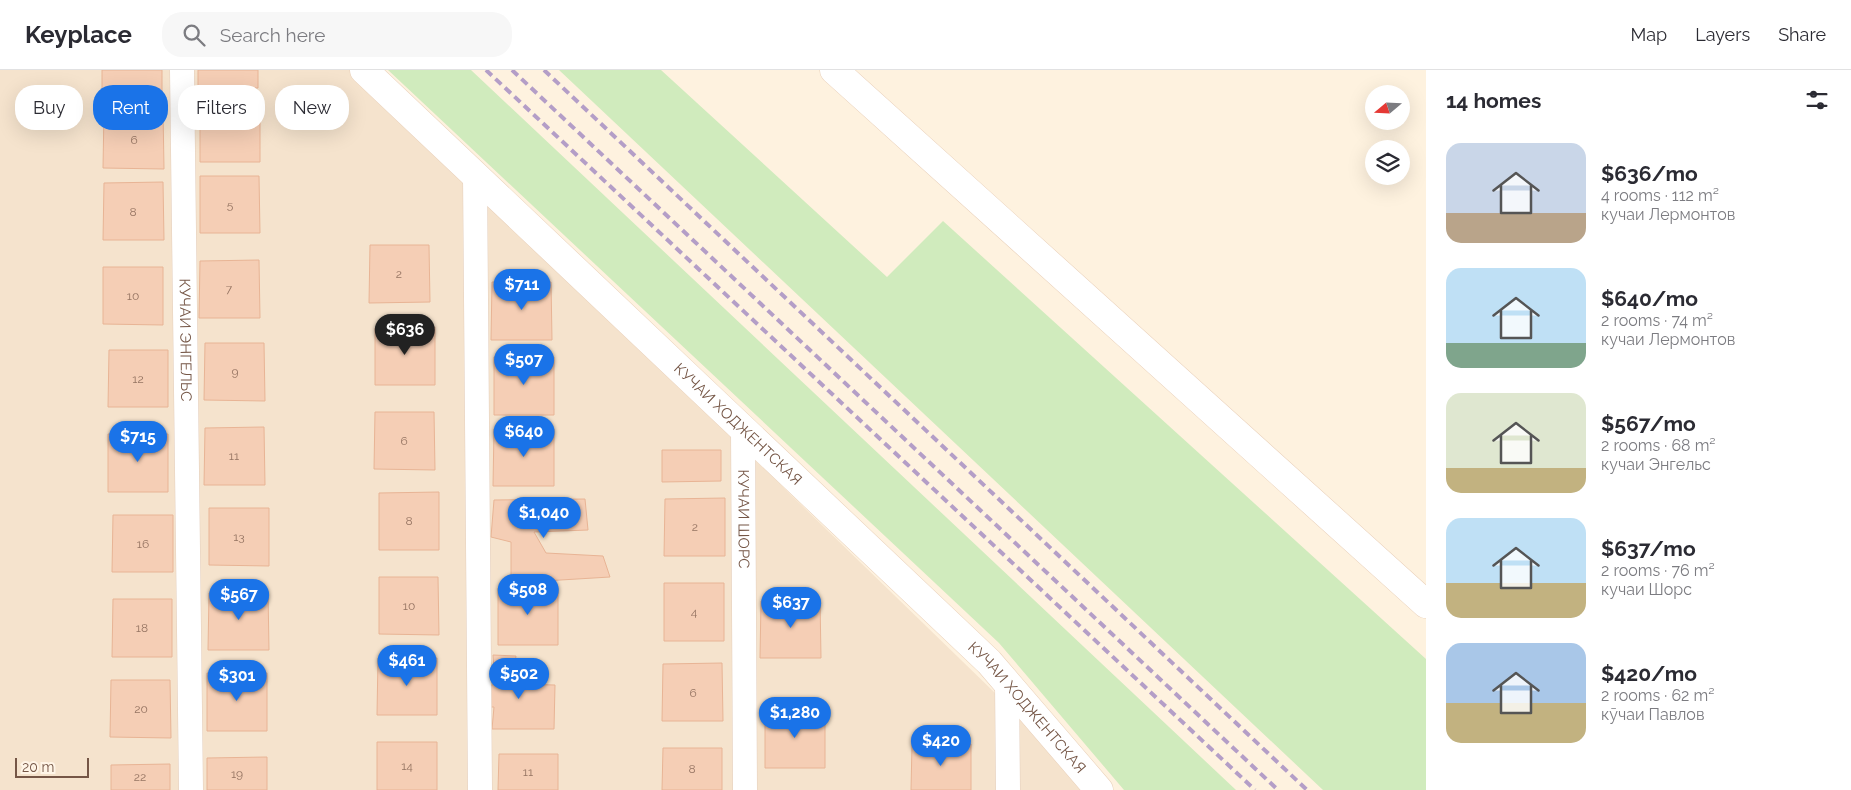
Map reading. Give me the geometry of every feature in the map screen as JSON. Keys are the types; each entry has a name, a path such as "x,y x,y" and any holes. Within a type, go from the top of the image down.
{"main road":[{"name":"КУЧАИ ХОДЖЕНТСКАЯ","path":"364,70 989,662 1099,790"},
{"path":"834,70 1426,604"}],"street":[{"name":"КУЧАИ ЭНГЕЛЬС","path":"182,70 191,790"},
{"path":"475,175 480,790"},
{"name":"КУЧАИ ШОРС","path":"743,429 745,790"},
{"path":"1006,682 1008,790"}],"shaded area":[{"path":"0,70 353,70 1095,790 0,790"}],"green space":[{"path":"388,70 471,70 1236,790 1124,790 999,643"},
{"path":"559,70 661,70 887,277 943,221 1426,659 1426,790 1323,790"}],"building":[{"path":"102,70 162,70 162,85 102,85"},
{"path":"198,70 258,70 258,85 198,85"},
{"path":"104,130 163,130 164,169 103,168"},
{"path":"200,130 260,130 260,162 200,162"},
{"path":"200,176 259,176 260,233 200,233"},
{"path":"163,182 164,240 103,240 104,183"},
{"path":"370,245 429,245 430,302 369,303"},
{"path":"259,260 260,318 199,318 200,261"},
{"path":"103,267 163,267 163,325 103,324"},
{"path":"492,282 551,282 552,340 491,340"},
{"path":"435,327 435,385 375,385 375,328"},
{"path":"205,343 264,343 265,401 204,400"},
{"path":"109,350 168,350 168,407 108,407"},
{"path":"494,357 554,357 554,415 494,415"},
{"path":"375,412 434,412 435,470 374,469"},
{"path":"264,427 265,485 204,485 205,428"},
{"path":"494,429 554,429 554,486 493,486"},
{"path":"108,434 168,434 168,492 108,492"},
{"path":"662,450 721,450 721,481 662,482"},
{"path":"439,492 439,550 379,550 379,493"},
{"path":"725,498 725,556 664,556 665,499"},
{"path":"585,499 588,530 534,532 546,553 603,556 610,577 511,583 511,542 491,537 494,500"},
{"path":"209,508 269,508 269,566 209,565"},
{"path":"113,515 173,515 173,572 112,572"},
{"path":"379,577 438,577 439,635 379,634"},
{"path":"664,583 724,583 724,641 664,641"},
{"path":"498,588 558,588 558,645 498,645"},
{"path":"268,592 269,650 208,650 209,593"},
{"path":"113,599 172,599 172,657 112,657"},
{"path":"820,600 821,658 760,658 761,601"},
{"path":"493,655 516,656 512,684 555,685 554,729 492,729 494,707 487,707 489,686 495,684"},
{"path":"378,658 437,658 437,715 377,715"},
{"path":"722,663 723,721 662,721 663,664"},
{"path":"207,673 267,673 267,731 207,731"},
{"path":"111,680 170,680 171,738 110,737"},
{"path":"825,710 825,768 765,768 765,711"},
{"path":"377,742 437,742 437,790 377,790"},
{"path":"971,744 971,790 911,790 912,745"},
{"path":"663,748 722,748 722,790 662,790"},
{"path":"499,754 558,754 558,790 498,790"},
{"path":"267,757 267,790 207,790 207,758"},
{"path":"170,764 170,790 111,790 111,765"}],"railway":[{"path":"486,70 1255,790"},
{"path":"512,70 1278,790"},
{"path":"544,70 1307,790"}]}
